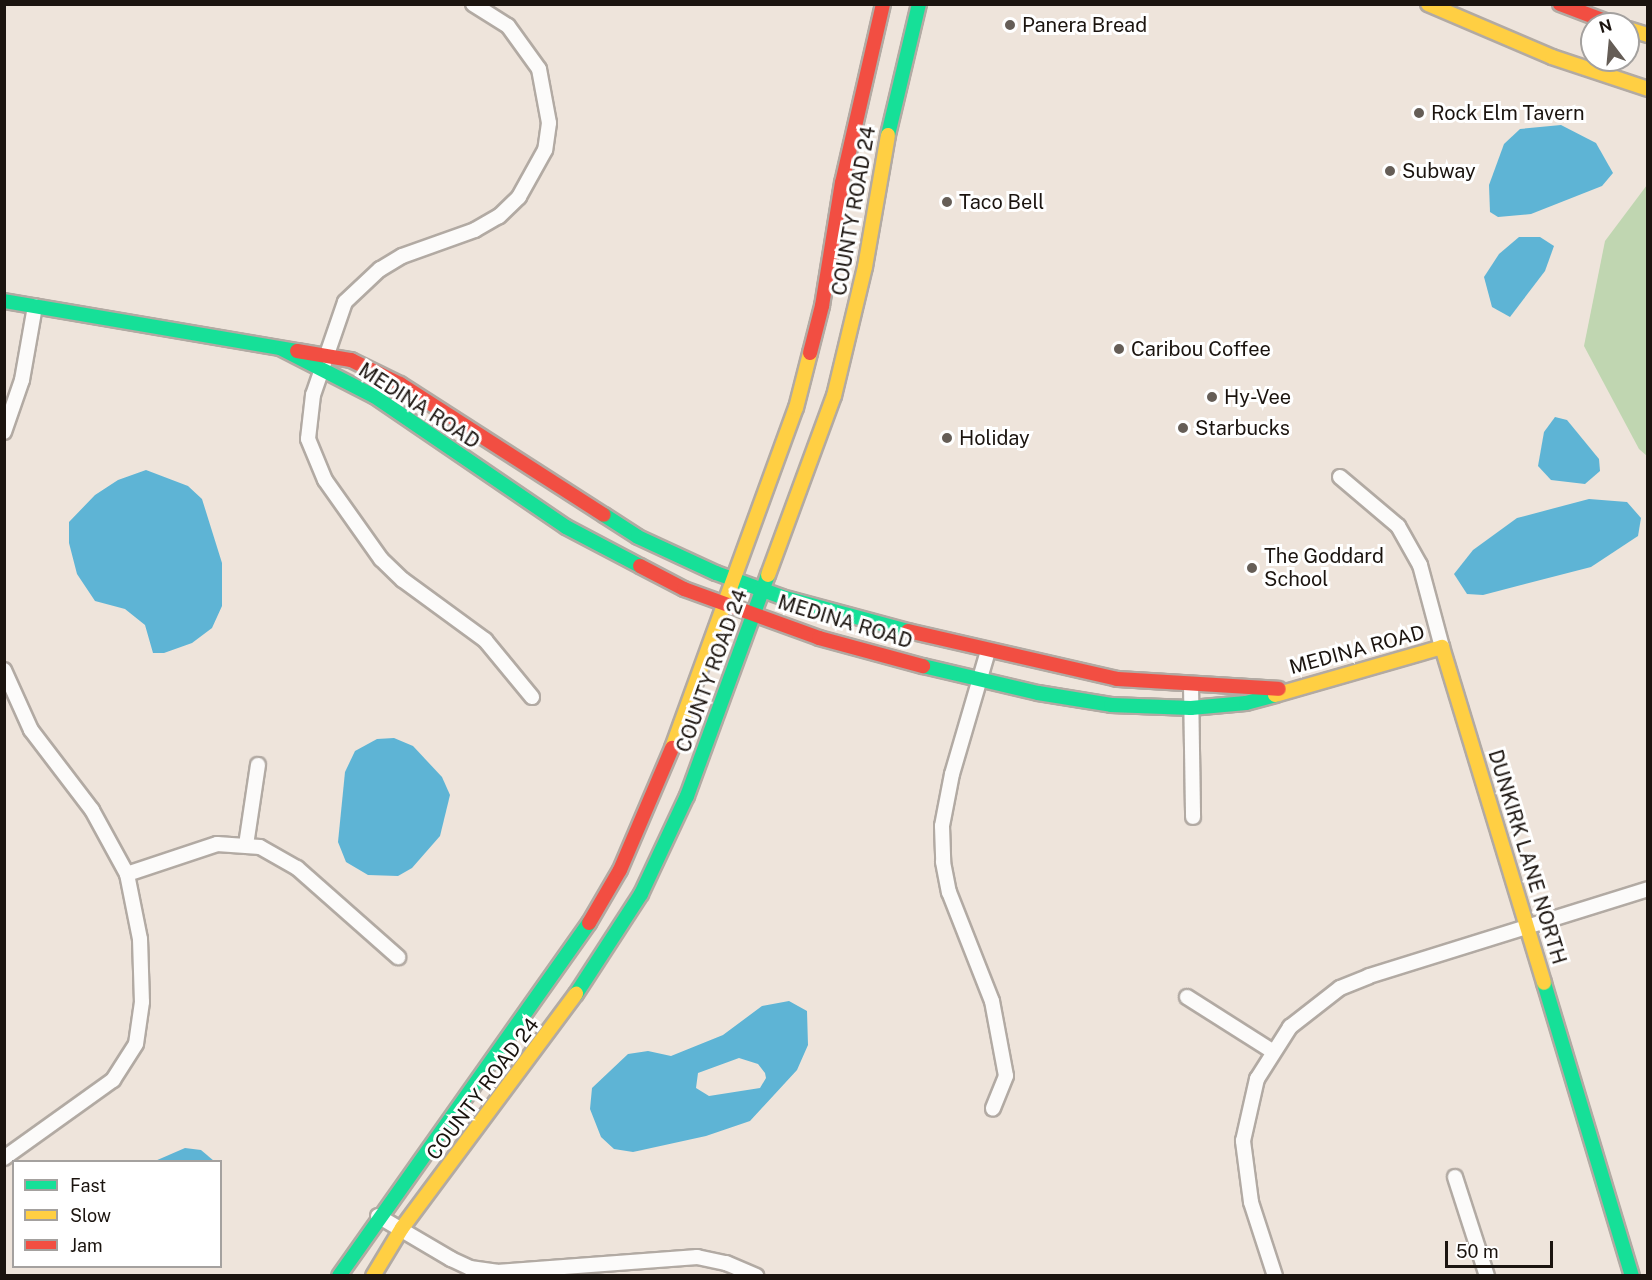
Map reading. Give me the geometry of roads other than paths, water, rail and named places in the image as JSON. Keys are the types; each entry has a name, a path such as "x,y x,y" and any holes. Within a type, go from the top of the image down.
{"street":[{"path":"473,4 508,26 539,69 549,123 538,166 519,197 499,216 476,230 402,256 358,287 345,302 322,362 308,416 308,439 325,480 381,559 403,580 485,640 532,697"},
{"name":"COUNTY ROAD 24","path":"339,1275 378,1216 574,947 620,870 653,800 727,605 796,408 822,306 862,84 883,4"},
{"name":"COUNTY ROAD 24","path":"373,1275 402,1228 560,1020 640,897 687,796 834,396 865,267 895,93 920,4"},
{"path":"1428,4 1552,57 1647,89"},
{"path":"1560,4 1581,12"},
{"name":"MEDINA ROAD","path":"4,301 282,349 322,362 566,527 684,589 819,638 981,680 1111,705 1191,708 1246,703 1281,690 1442,647"},
{"path":"4,432 22,380 35,306"},
{"name":"MEDINA ROAD","path":"322,362 351,360 400,384 638,537 763,589 988,651 1117,679 1246,685 1281,690"},
{"name":"DUNKIRK LANE NORTH","path":"1340,477 1398,526 1420,565 1442,647 1632,1275"},
{"path":"988,651 947,792 942,835 950,892 992,1000 1006,1076 993,1109"},
{"path":"4,670 32,730 92,810 127,874 140,939 142,1013 136,1044 113,1080 4,1158"},
{"path":"1191,684 1193,817"},
{"path":"246,844 258,765"},
{"path":"127,874 217,844 246,844 280,856 297,868 398,957"},
{"path":"1275,1275 1251,1202 1243,1141 1257,1080 1272,1051 1306,1012 1340,988 1647,889"},
{"path":"1187,997 1272,1051"},
{"path":"1455,1177 1487,1275"},
{"path":"378,1216 459,1263 497,1272 697,1257 726,1263 756,1275"}],"water":[{"path":"1561,125 1596,143 1613,173 1602,186 1531,214 1498,217 1490,212 1489,185 1504,144 1520,129"},
{"path":"1519,237 1540,237 1554,246 1545,271 1510,317 1492,307 1484,277 1499,254"},
{"path":"1555,417 1567,420 1599,459 1600,471 1585,484 1551,480 1538,466 1544,432"},
{"path":"146,470 188,486 202,499 222,563 222,606 212,628 192,643 164,653 153,653 145,625 125,609 95,601 77,574 69,543 69,522 95,495 118,480"},
{"path":"1589,499 1627,502 1641,518 1638,536 1591,567 1483,595 1467,594 1454,574 1473,550 1517,518"},
{"path":"394,738 413,746 442,777 450,795 440,836 412,868 398,876 368,875 346,862 338,842 345,772 355,751 377,739"},
{"path":"789,1001 807,1011 808,1045 797,1070 750,1121 706,1136 633,1152 614,1149 601,1137 590,1109 592,1088 628,1054 648,1051 671,1056 723,1035 762,1006","holes":["739,1058 758,1064 766,1078 760,1088 709,1096 696,1088 698,1073"]},
{"path":"185,1148 201,1150 213,1160 157,1160"}],"place":[{"name":"Panera Bread","path":"1010,25"},
{"name":"Rock Elm Tavern","path":"1419,113"},
{"name":"Subway","path":"1390,171"},
{"name":"Taco Bell","path":"947,202"},
{"name":"Caribou Coffee","path":"1119,349"},
{"name":"Hy-Vee","path":"1212,397"},
{"name":"Starbucks","path":"1183,428"},
{"name":"Holiday","path":"947,438"},
{"name":"The Goddard School","path":"1252,568"}]}
